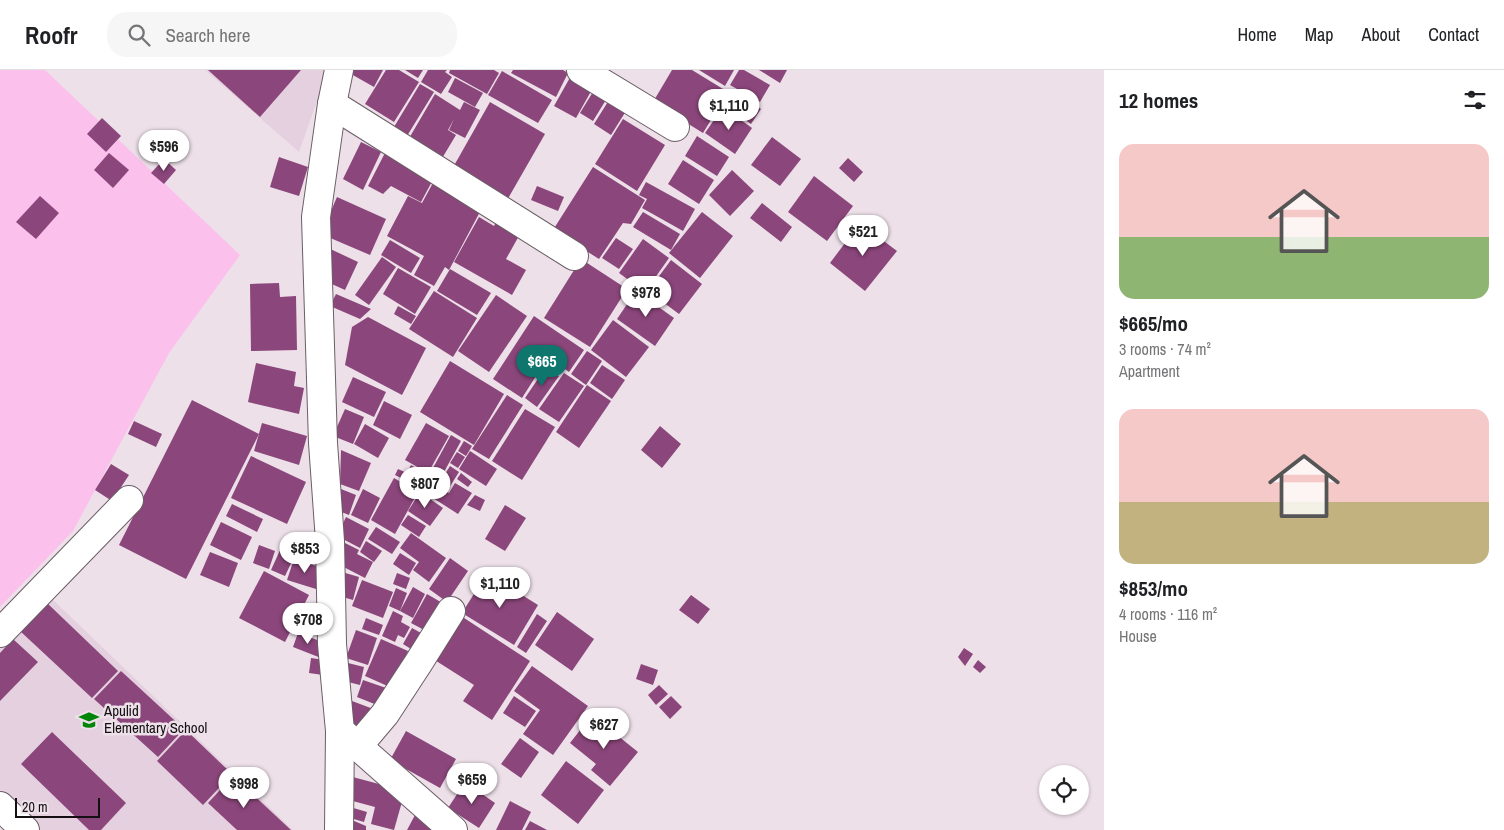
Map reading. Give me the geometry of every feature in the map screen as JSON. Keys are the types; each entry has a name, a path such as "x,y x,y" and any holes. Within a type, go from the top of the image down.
{"street":[{"path":"338,70 316,216 323,443 330,542 332,644 349,739 340,830"},
{"path":"582,70 675,127"},
{"path":"332,104 574,256"},
{"path":"0,633 129,500"},
{"path":"349,739 385,714 451,611"},
{"path":"349,739 453,830"},
{"path":"0,806 25,830"}],"shaded area":[{"path":"0,70 45,70 240,255 169,353 73,531 0,607"},
{"path":"205,70 328,70 299,152"},
{"name":"Apulid Elementary School","path":"49,596 293,830 40,830 0,791 0,649"}],"building":[{"path":"208,70 301,70 260,117"},
{"path":"344,70 383,70 374,87"},
{"path":"386,70 399,70 419,82 394,122 365,104"},
{"path":"405,70 423,70 418,78"},
{"path":"428,70 447,70 445,72 452,77 441,94 421,82"},
{"path":"450,70 494,70 499,73 487,94 449,73"},
{"path":"513,70 563,70 568,73 556,97 511,73"},
{"path":"672,70 692,70 728,92 703,133 653,102"},
{"path":"699,70 734,70 725,86"},
{"path":"739,70 744,70 770,85 760,102 730,85"},
{"path":"759,70 787,70 780,83"},
{"path":"502,71 552,100 538,123 488,95"},
{"path":"572,74 594,86 576,118 554,106"},
{"path":"455,78 483,93 475,107 448,92"},
{"path":"420,84 434,92 407,136 394,127"},
{"path":"596,87 609,95 593,121 580,113"},
{"path":"735,92 761,109 751,124 725,106"},
{"path":"435,94 460,110 464,102 480,110 465,138 449,130 454,119 448,130 456,135 441,160 408,140"},
{"path":"609,100 626,111 611,135 594,124"},
{"path":"490,102 545,134 506,202 451,171"},
{"path":"723,107 752,128 735,154 705,133"},
{"path":"102,118 121,136 106,152 87,134"},
{"path":"623,119 665,145 637,191 595,164"},
{"path":"697,136 729,157 717,176 685,156"},
{"path":"772,137 801,159 780,186 751,165"},
{"path":"361,142 381,152 363,190 343,179"},
{"path":"387,149 436,174 421,202 391,186 383,194 368,186"},
{"path":"109,153 129,170 113,188 94,170"},
{"path":"279,157 308,167 299,196 270,187"},
{"path":"848,158 863,172 854,182 839,168"},
{"path":"164,159 176,170 164,184 151,173"},
{"path":"683,160 714,180 699,204 668,184"},
{"path":"593,167 645,200 631,224 623,223 599,259 553,230"},
{"path":"732,170 754,191 730,216 709,195"},
{"path":"814,176 853,206 827,241 788,212"},
{"path":"434,181 482,208 449,270 445,267 434,286 414,275 424,256 387,236 408,196 422,203"},
{"path":"646,182 695,209 683,231 642,208 647,199 639,195"},
{"path":"537,186 564,197 558,211 531,200"},
{"path":"40,196 59,213 36,239 16,222"},
{"path":"337,197 386,219 370,255 321,234"},
{"path":"762,203 792,227 781,242 750,218"},
{"path":"643,212 680,234 671,250 633,227"},
{"path":"702,212 733,236 700,278 669,253"},
{"path":"479,217 494,226 497,220 520,234 506,259 526,270 512,295 454,262"},
{"path":"860,223 897,251 865,291 830,263"},
{"path":"616,238 633,249 619,269 602,258"},
{"path":"643,239 669,258 645,292 619,273"},
{"path":"390,240 420,258 411,273 381,255"},
{"path":"324,246 358,262 345,290 323,280"},
{"path":"382,257 396,267 369,305 355,295"},
{"path":"581,259 627,289 590,347 544,318"},
{"path":"671,260 702,284 679,314 648,291"},
{"path":"398,268 431,287 415,314 383,294"},
{"path":"450,269 491,293 477,315 437,291"},
{"path":"279,283 280,297 296,296 297,350 251,351 250,284"},
{"path":"434,291 477,318 453,357 409,329"},
{"path":"636,291 674,318 655,346 617,319"},
{"path":"336,294 371,309 360,319 330,306"},
{"path":"496,295 527,316 489,372 458,351"},
{"path":"398,306 416,316 411,324 394,314"},
{"path":"534,316 584,350 569,372 565,369 560,372 545,362 522,398 493,379"},
{"path":"368,317 426,348 402,395 345,365 352,327"},
{"path":"613,320 649,347 626,377 591,350"},
{"path":"587,351 602,361 586,385 571,374"},
{"path":"450,361 504,394 474,445 420,412"},
{"path":"256,363 296,372 294,386 304,388 299,414 248,402"},
{"path":"602,365 625,380 612,399 590,383"},
{"path":"546,367 559,376 537,407 525,398"},
{"path":"564,373 584,386 559,422 539,409"},
{"path":"353,377 386,392 374,417 342,402"},
{"path":"587,385 611,401 579,448 556,432"},
{"path":"507,395 523,405 489,459 472,449"},
{"path":"192,400 259,434 186,579 119,545"},
{"path":"384,401 412,415 400,439 373,425"},
{"path":"345,409 364,417 353,444 333,436"},
{"path":"525,409 555,427 522,480 492,461"},
{"path":"134,421 162,434 156,447 128,434"},
{"path":"262,423 307,436 299,465 254,451"},
{"path":"426,423 449,436 428,473 405,460"},
{"path":"365,424 389,438 378,458 354,444"},
{"path":"660,426 681,444 662,468 641,450"},
{"path":"451,435 461,441 438,483 428,477"},
{"path":"464,441 472,446 466,456 458,451"},
{"path":"341,450 371,463 359,491 340,484"},
{"path":"470,451 497,469 486,486 459,469"},
{"path":"457,452 465,457 458,468 450,463"},
{"path":"251,456 306,482 287,524 231,498"},
{"path":"111,464 129,475 112,501 95,490"},
{"path":"411,465 426,474 424,477 433,481 427,491 395,475 398,469 407,473"},
{"path":"450,466 459,472 449,488 440,482"},
{"path":"461,473 472,482 468,487 457,479"},
{"path":"394,478 418,492 395,534 371,520"},
{"path":"455,483 472,493 458,514 433,498 440,487 449,493"},
{"path":"341,489 356,495 349,515 334,509"},
{"path":"363,489 380,498 368,523 351,515"},
{"path":"420,492 443,508 430,526 408,511"},
{"path":"475,495 485,500 480,511 467,505"},
{"path":"232,504 263,519 257,532 226,516"},
{"path":"505,505 526,518 505,551 485,539"},
{"path":"408,515 426,526 419,537 401,525"},
{"path":"346,517 369,529 360,548 337,536"},
{"path":"221,522 252,537 241,560 210,545"},
{"path":"376,527 400,542 392,554 368,539"},
{"path":"411,533 446,558 429,582 413,570 419,562 400,548"},
{"path":"341,541 359,550 357,554 373,562 365,578 332,561"},
{"path":"366,541 382,551 374,562 360,552"},
{"path":"259,545 275,551 269,569 253,563"},
{"path":"281,548 295,555 285,576 271,570"},
{"path":"210,552 238,563 229,587 200,575"},
{"path":"400,553 416,563 409,575 393,564"},
{"path":"450,558 468,571 447,602 429,589"},
{"path":"294,559 323,568 316,589 287,580"},
{"path":"264,571 309,595 285,642 239,618"},
{"path":"342,572 359,577 353,600 336,595"},
{"path":"397,573 410,578 406,589 393,584"},
{"path":"487,573 538,605 514,645 462,613"},
{"path":"362,580 393,592 383,618 352,606"},
{"path":"413,587 425,594 413,618 400,611"},
{"path":"396,588 407,593 400,611 389,606"},
{"path":"427,594 444,604 428,632 411,623"},
{"path":"691,595 710,609 698,624 679,610"},
{"path":"46,602 118,671 92,698 20,631"},
{"path":"393,611 403,616 401,622 410,627 404,638 398,635 395,642 382,636"},
{"path":"557,612 594,639 572,671 535,645"},
{"path":"458,614 530,661 492,720 463,701 474,685 430,657"},
{"path":"537,614 547,621 526,653 517,647"},
{"path":"366,618 383,625 379,635 362,629"},
{"path":"412,628 421,633 411,649 403,644"},
{"path":"356,630 377,638 368,665 346,658"},
{"path":"298,633 320,641 321,658 293,647"},
{"path":"13,639 38,662 0,701 0,653"},
{"path":"381,639 408,651 392,688 365,676"},
{"path":"964,648 973,654 965,666 958,657"},
{"path":"311,658 325,660 323,675 309,673"},
{"path":"978,660 986,667 980,673 973,667"},
{"path":"348,663 364,667 360,685 344,681"},
{"path":"641,664 658,670 653,685 636,679"},
{"path":"532,666 588,706 553,755 523,734 540,710 514,691"},
{"path":"121,671 184,729 158,757 94,699"},
{"path":"363,680 389,689 382,707 357,697"},
{"path":"659,685 668,694 656,705 648,695"},
{"path":"514,696 536,711 525,727 503,713"},
{"path":"671,696 682,707 670,719 659,707"},
{"path":"352,701 376,710 367,736 342,727"},
{"path":"592,715 638,752 610,786 591,770 596,764 570,743"},
{"path":"186,730 232,774 203,805 157,761"},
{"path":"406,731 456,759 440,788 390,760"},
{"path":"52,732 126,803 101,830 89,830 21,764"},
{"path":"520,738 539,752 521,778 501,764"},
{"path":"566,761 604,790 578,824 541,795"},
{"path":"233,776 291,830 237,830 208,803"},
{"path":"349,776 405,791 394,830 371,824 375,807 349,800"},
{"path":"465,782 495,803 479,828 448,808"},
{"path":"510,801 531,812 522,830 496,830"},
{"path":"350,807 367,812 364,822 347,817"},
{"path":"415,815 447,830 407,830"},
{"path":"347,818 366,826 366,830 346,830"},
{"path":"530,821 547,830 525,830"}],"place":[{"name":"Apulid Elementary School","path":"89,720"}]}
